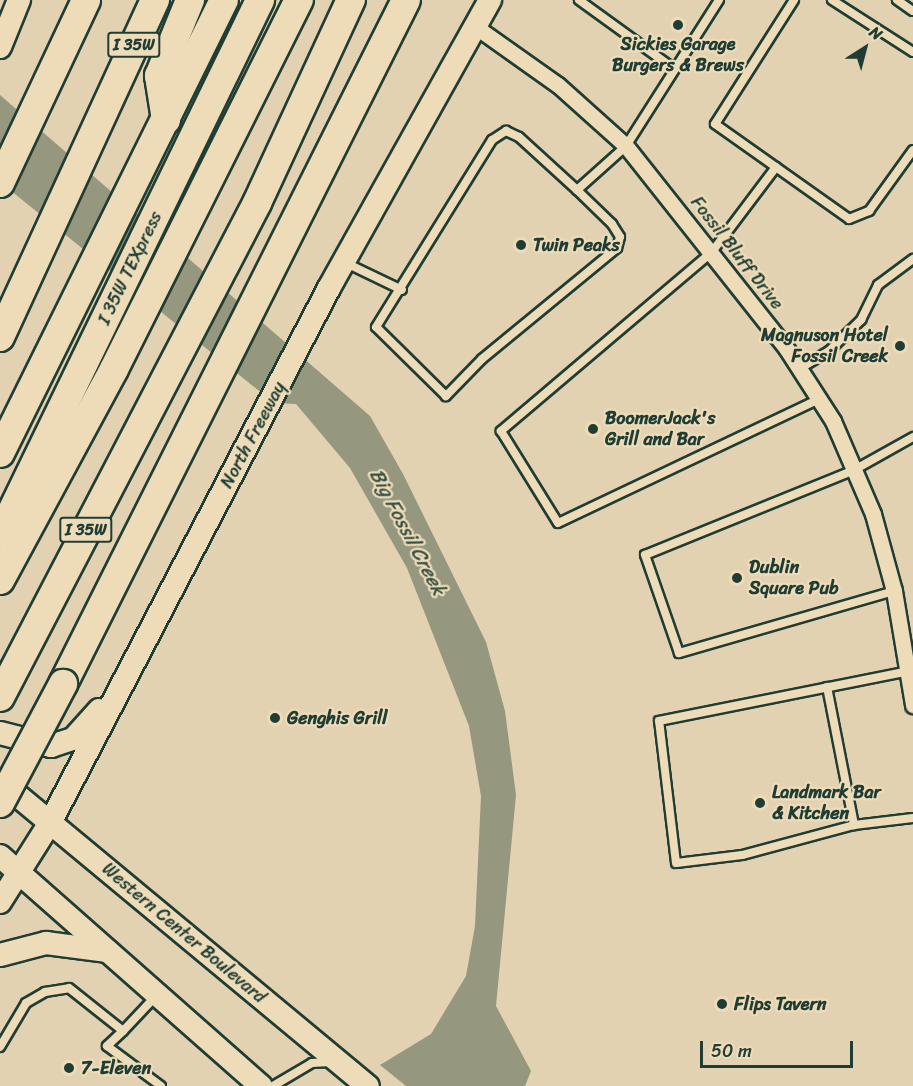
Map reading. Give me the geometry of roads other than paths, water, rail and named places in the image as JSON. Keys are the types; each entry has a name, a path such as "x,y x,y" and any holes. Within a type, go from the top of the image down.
{"highway":[{"path":"0,183 86,0"},
{"name":"I 35W","path":"0,337 112,89 155,0"},
{"path":"166,120 159,76 190,0"},
{"name":"I 35W TEXpress","path":"0,453 224,0"},
{"name":"I 35W TEXpress","path":"0,536 260,0"},
{"path":"0,580 114,369 220,163 299,0"},
{"name":"I 35W","path":"0,697 257,203 351,0"},
{"path":"0,803 302,217 406,0"}],"main road":[{"name":"North Freeway","path":"0,902 8,863 51,821 329,288 490,0"},
{"path":"0,47 19,1"},
{"path":"0,733 51,746 73,739 125,680"},
{"name":"Western Center Boulevard","path":"0,781 368,1086"},
{"path":"8,863 261,1086"},
{"path":"0,955 46,942 107,951"}],"street":[{"name":"Fossil Bluff Drive","path":"476,27 558,85 626,146 712,252 819,399 854,470 894,591 910,670 913,705"}],"lane":[{"path":"579,0 673,68"},
{"path":"577,190 626,146 673,68 719,0"},
{"path":"794,0 715,124 849,219 869,211 913,150"},
{"path":"832,0 913,52"},
{"path":"897,0 913,11"},
{"path":"506,130 577,190 612,224 620,237 617,248 482,358 446,396 376,327 402,290 492,140 506,130"},
{"path":"776,168 712,252 501,431 558,523 819,399"},
{"path":"799,369 829,351 861,320 878,285 913,259"},
{"path":"344,262 402,290"},
{"path":"894,591 679,653 645,555 854,470 913,436"},
{"path":"910,670 659,721 675,863 742,855 854,825 913,818"},
{"path":"827,687 854,825"},
{"path":"0,1047 26,1003 45,992 69,988 123,1031"},
{"path":"157,995 107,1046 161,1086"},
{"path":"273,1086 312,1062 342,1065"}],"water":[{"name":"Big Fossil Creek","path":"0,95 370,416 403,474 486,642 505,711 516,795 496,1006 531,1071 525,1086 406,1086 380,1065 431,1034 466,976 475,926 481,796 469,726 407,568 350,468 296,404 274,403 0,182"}],"place":[{"name":"Sickies Garage Burgers & Brews","path":"678,25"},
{"name":"Twin Peaks","path":"521,245"},
{"name":"Magnuson Hotel Fossil Creek","path":"900,346"},
{"name":"BoomerJack's Grill and Bar","path":"593,429"},
{"name":"Dublin Square Pub","path":"737,578"},
{"name":"Genghis Grill","path":"275,718"},
{"name":"Landmark Bar & Kitchen","path":"760,803"},
{"name":"Flips Tavern","path":"722,1004"},
{"name":"7-Eleven","path":"69,1068"}]}
